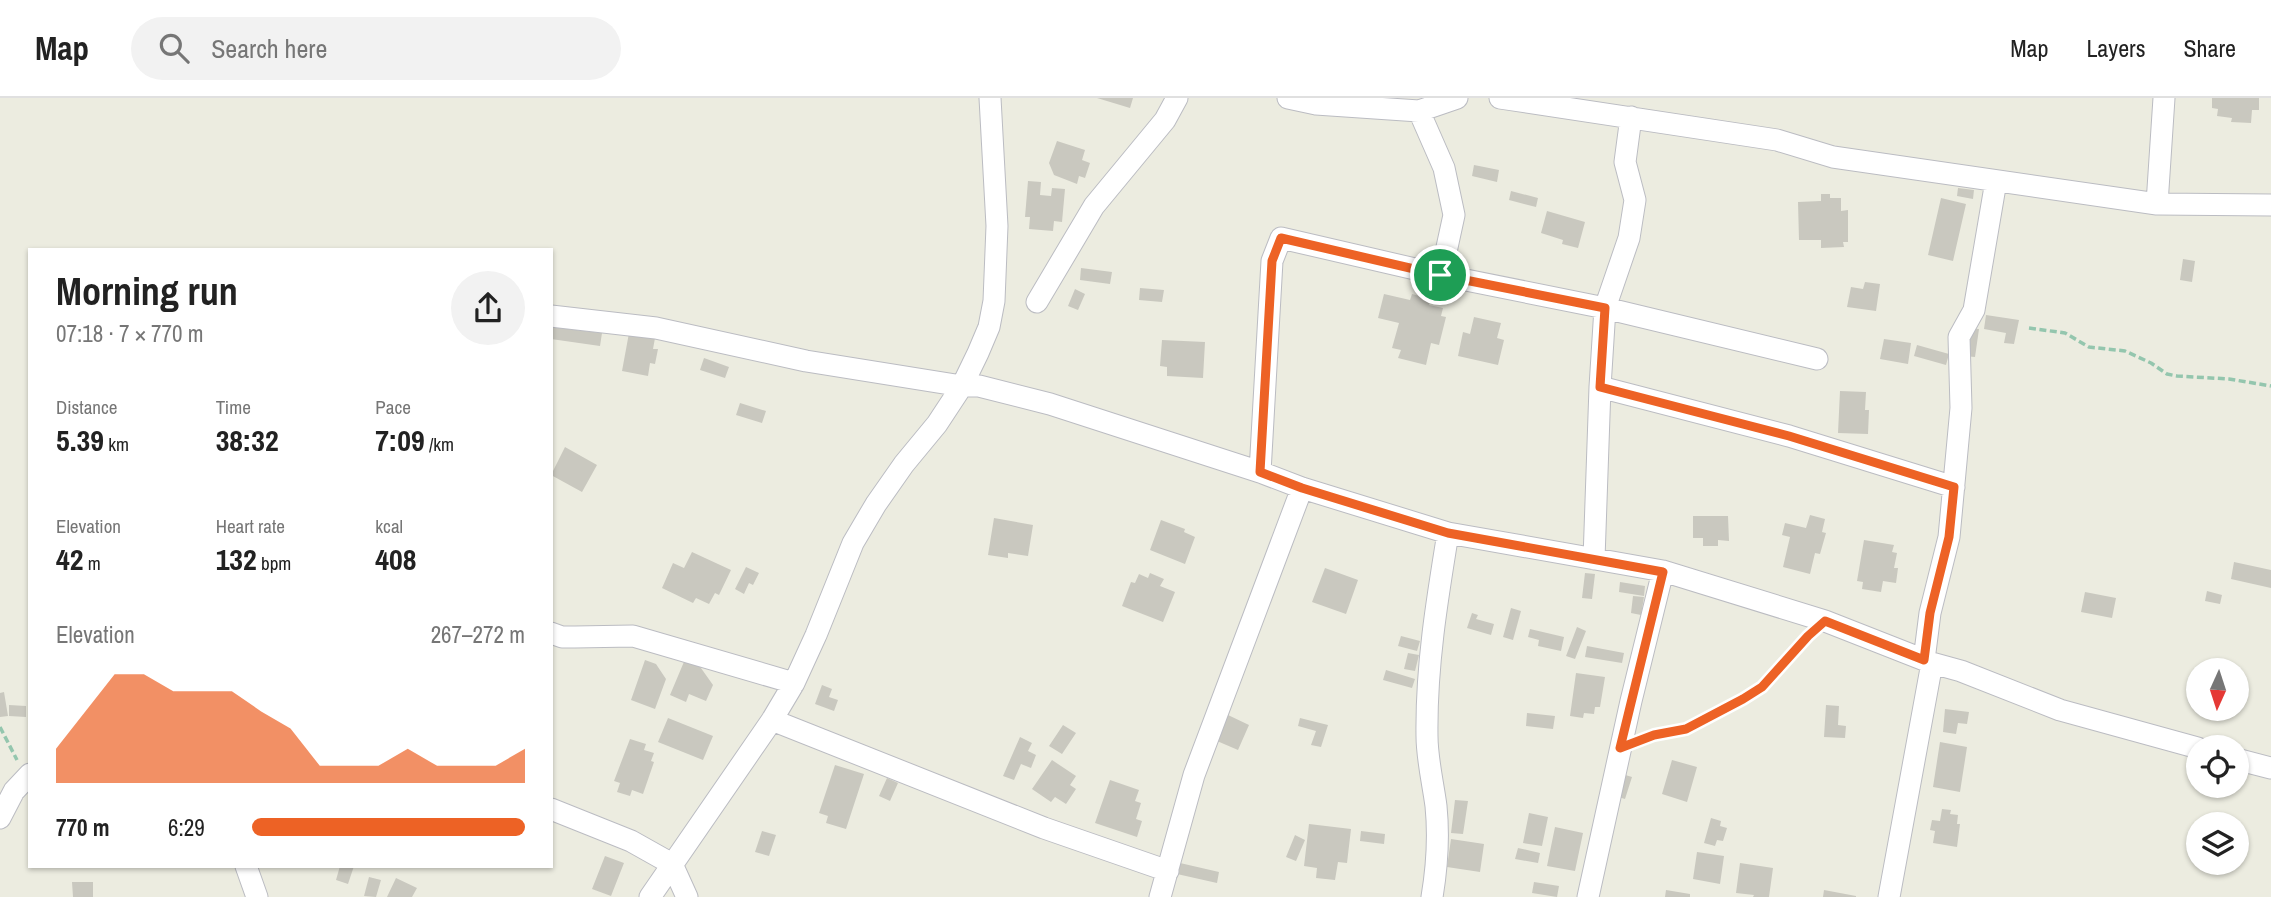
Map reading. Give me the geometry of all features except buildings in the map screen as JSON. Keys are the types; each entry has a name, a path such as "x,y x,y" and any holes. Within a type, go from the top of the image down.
{"street":[{"path":"650,897 772,720 794,683 817,635 853,543 876,503 937,424 961,386 989,327 994,300 997,226 990,98"},
{"path":"1037,302 1094,206 1165,120 1177,98"},
{"path":"1288,98 1316,104 1419,111 1457,98"},
{"path":"1500,98 1777,140 1833,157 2157,204 2271,205"},
{"path":"2157,204 2164,98"},
{"path":"1419,111 1444,168 1454,215 1440,275"},
{"path":"1594,559 1605,308 1629,238 1635,200 1625,162 1631,117"},
{"path":"1889,897 1928,662 1930,613 1949,537 1961,408 1959,337 1974,310 1996,181"},
{"path":"1260,472 1272,261 1281,238 1440,275 1605,308 1816,359"},
{"path":"553,316 656,328 806,361 961,386 979,386 1050,404 1302,488 1448,533 1663,572 1825,621 2060,710 2186,745"},
{"path":"1600,387 1789,436 1954,487"},
{"path":"1160,897 1194,775 1302,488"},
{"path":"1433,897 1437,866 1436,808 1427,741 1426,696 1430,650 1448,533"},
{"path":"1588,897 1620,748 1663,572"},
{"path":"553,634 575,638 634,636 794,683"},
{"path":"772,720 1044,828 1168,871"},
{"path":"2249,762 2271,768"},
{"path":"0,818 14,791 27,776"},
{"path":"553,810 631,841 672,864 687,897"},
{"path":"247,868 257,897"}],"path":[{"path":"2029,328 2065,333 2088,347 2125,351 2167,374 2271,386"},
{"path":"1620,748 1654,735 1686,729 1743,699 1762,687 1825,621"},
{"path":"0,727 27,776"}],"route":[{"path":"1281,238 1440,275 1605,308 1600,387 1789,436 1954,487 1949,537 1930,613 1924,660 1825,621 1762,687 1743,699 1686,729 1671,734 1654,735 1620,748 1663,572 1448,533 1302,488 1260,472 1272,261 1281,238"}]}
